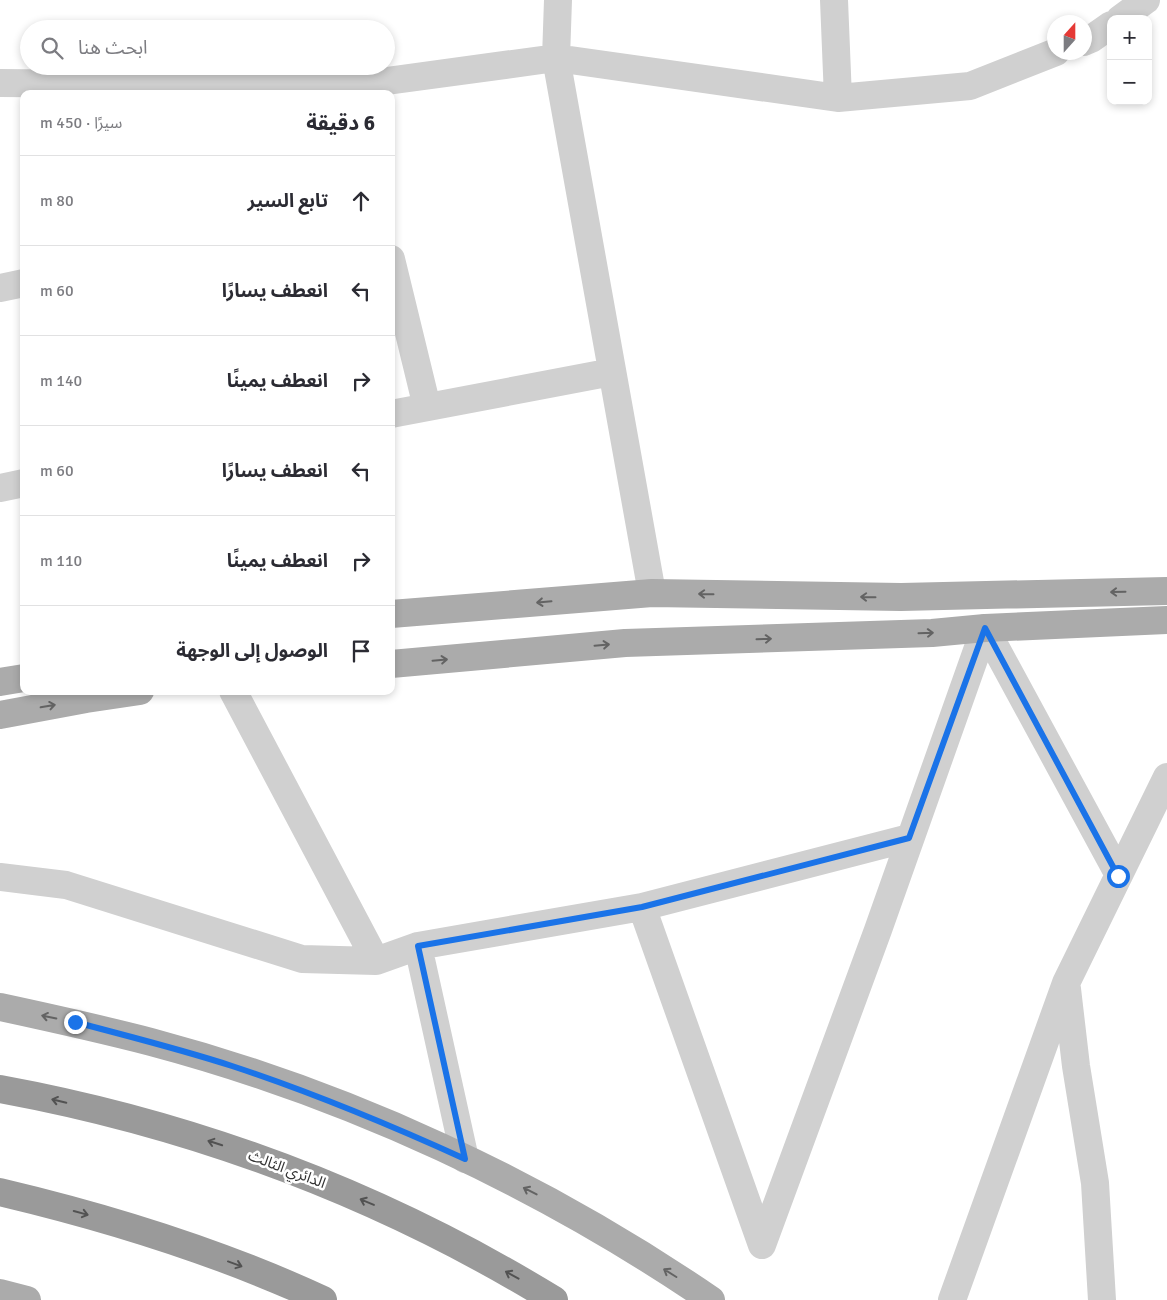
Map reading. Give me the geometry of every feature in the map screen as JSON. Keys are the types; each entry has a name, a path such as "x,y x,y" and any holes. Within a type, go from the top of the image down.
{"highway":[{"name":"الدائري الثالث","path":"0,1089 105,1111 173,1130 239,1151 312,1178 382,1208 452,1242 554,1300"},
{"path":"0,1192 116,1223 184,1245 252,1270 323,1300"},
{"path":"0,1200 43,1202"}],"main road":[{"path":"395,614 652,593 901,597 1167,591"},
{"path":"395,664 625,643 932,633 985,628 1167,620"},
{"path":"0,682 20,679"},
{"path":"0,714 116,695"},
{"path":"0,1007 75,1022 231,1066 308,1093 387,1124 465,1159 541,1197 615,1238 711,1300"},
{"path":"0,1293 28,1300"}],"street":[{"path":"558,0 556,58 652,593"},
{"path":"834,0 838,98"},
{"path":"1125,15 1146,0"},
{"path":"1092,38 1107,28"},
{"path":"0,83 351,90 556,58 838,98 970,86 1047,56"},
{"path":"395,275 427,407"},
{"path":"0,288 20,284"},
{"path":"395,413 612,372"},
{"path":"0,488 20,484"},
{"path":"642,907 762,1245 878,930 909,838 985,628"},
{"path":"985,628 1118,876"},
{"path":"235,695 376,961"},
{"path":"952,1300 1066,983 1167,777"},
{"path":"0,877 66,885 302,959 376,961 418,946 642,907 909,838"},
{"path":"418,946 465,1159"},
{"path":"1066,983 1076,1066 1095,1183 1102,1300"}],"route":[{"path":"75,1022 231,1066 308,1093 387,1124 465,1159 418,946 642,907 909,838 985,628 1118,876"}]}
